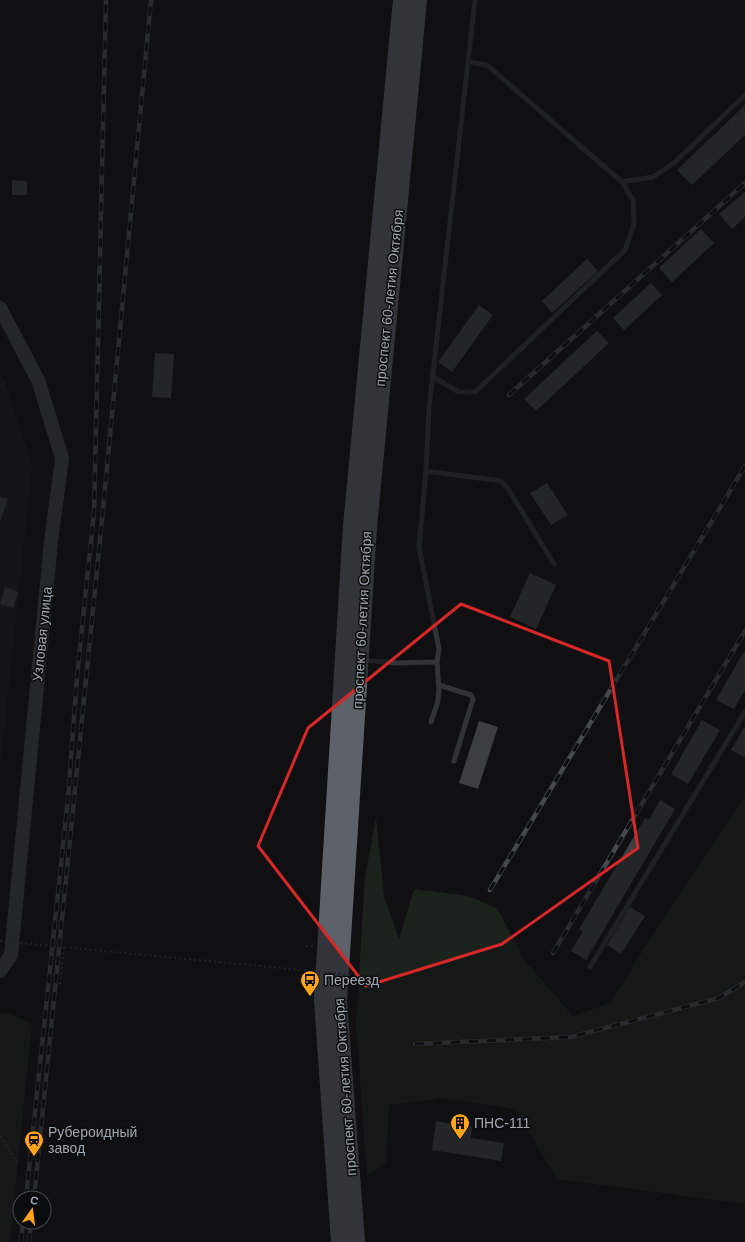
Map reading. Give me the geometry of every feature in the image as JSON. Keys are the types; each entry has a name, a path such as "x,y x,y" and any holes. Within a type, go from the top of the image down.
{"highway":[{"name":"проспект 60-летия Октября","path":"356,1242 338,1020 352,659 352,526 402,0"},
{"name":"проспект 60-летия Октября","path":"340,1242 323,1000 352,659 368,527 376,423 418,0"}],"street":[{"name":"Узловая улица","path":"0,308 38,380 62,458 51,542 11,955 0,971"}],"lane":[{"path":"431,722 438,701 439,685 437,662 439,649 419,547 426,471 429,408 475,0"},
{"path":"433,377 459,392 475,392 625,250 634,224 633,200 622,182 486,65 469,62"},
{"path":"622,182 654,177 674,163 745,95"},
{"path":"426,471 501,481 507,487 554,564"},
{"path":"352,659 396,663 437,662"},
{"path":"439,685 471,695 473,699 454,761"},
{"path":"590,967 745,712"}],"path":[{"path":"0,941 354,975"},
{"path":"60,984 64,947"},
{"path":"0,1136 17,1162"}],"highlighted area":[{"path":"461,604 609,661 638,848 502,944 366,986 258,846 308,728"}],"shaded area":[{"path":"0,374 5,382 32,465 0,770"},
{"path":"745,796 745,1204 557,1179 515,1109 442,1098 389,1105 386,1163 367,1176 356,1024 365,877 376,817 384,897 399,939 414,889 468,896 497,908 525,961 573,1016 610,1003 659,925"},
{"path":"6,1012 32,1024 15,1190 12,1190 12,1222 10,1242 0,1242 0,1014"}],"building":[{"path":"745,105 745,135 692,185 677,170"},
{"path":"12,180 27,181 27,195 12,195"},
{"path":"745,192 745,217 732,229 719,214"},
{"path":"701,229 714,243 672,282 659,268"},
{"path":"587,259 598,271 552,313 542,301"},
{"path":"651,283 662,295 624,330 613,318"},
{"path":"479,305 493,315 452,372 438,362"},
{"path":"597,331 609,343 536,411 524,399"},
{"path":"155,353 174,354 171,398 152,397"},
{"path":"547,483 568,515 551,525 530,493"},
{"path":"0,497 8,499 0,522"},
{"path":"530,573 556,585 536,629 510,617"},
{"path":"5,587 18,592 13,608 0,604"},
{"path":"745,650 745,690 734,709 716,700"},
{"path":"702,720 720,730 688,784 671,774"},
{"path":"479,721 498,727 478,789 459,783"},
{"path":"745,726 745,758 731,750"},
{"path":"660,800 675,809 586,960 571,951 583,931 579,929 645,818 649,820"},
{"path":"630,907 645,916 621,954 607,945"},
{"name":"ПНС-111","path":"436,1121 472,1127 471,1138 504,1143 501,1161 432,1150"}],"railway":[{"path":"27,1190 68,798 77,677 94,512 106,0"},
{"path":"35,1190 103,510 151,0"},
{"path":"509,395 745,183"},
{"path":"490,890 745,466"},
{"path":"553,953 745,631"},
{"path":"415,1044 571,1037 719,998 745,982"},
{"path":"21,1242 22,1230"},
{"path":"29,1242 30,1230"}],"place":[{"name":"Переезд","path":"310,997"},
{"name":"ПНС-111","path":"460,1140"},
{"name":"Рубероидный завод","path":"34,1157"}]}
